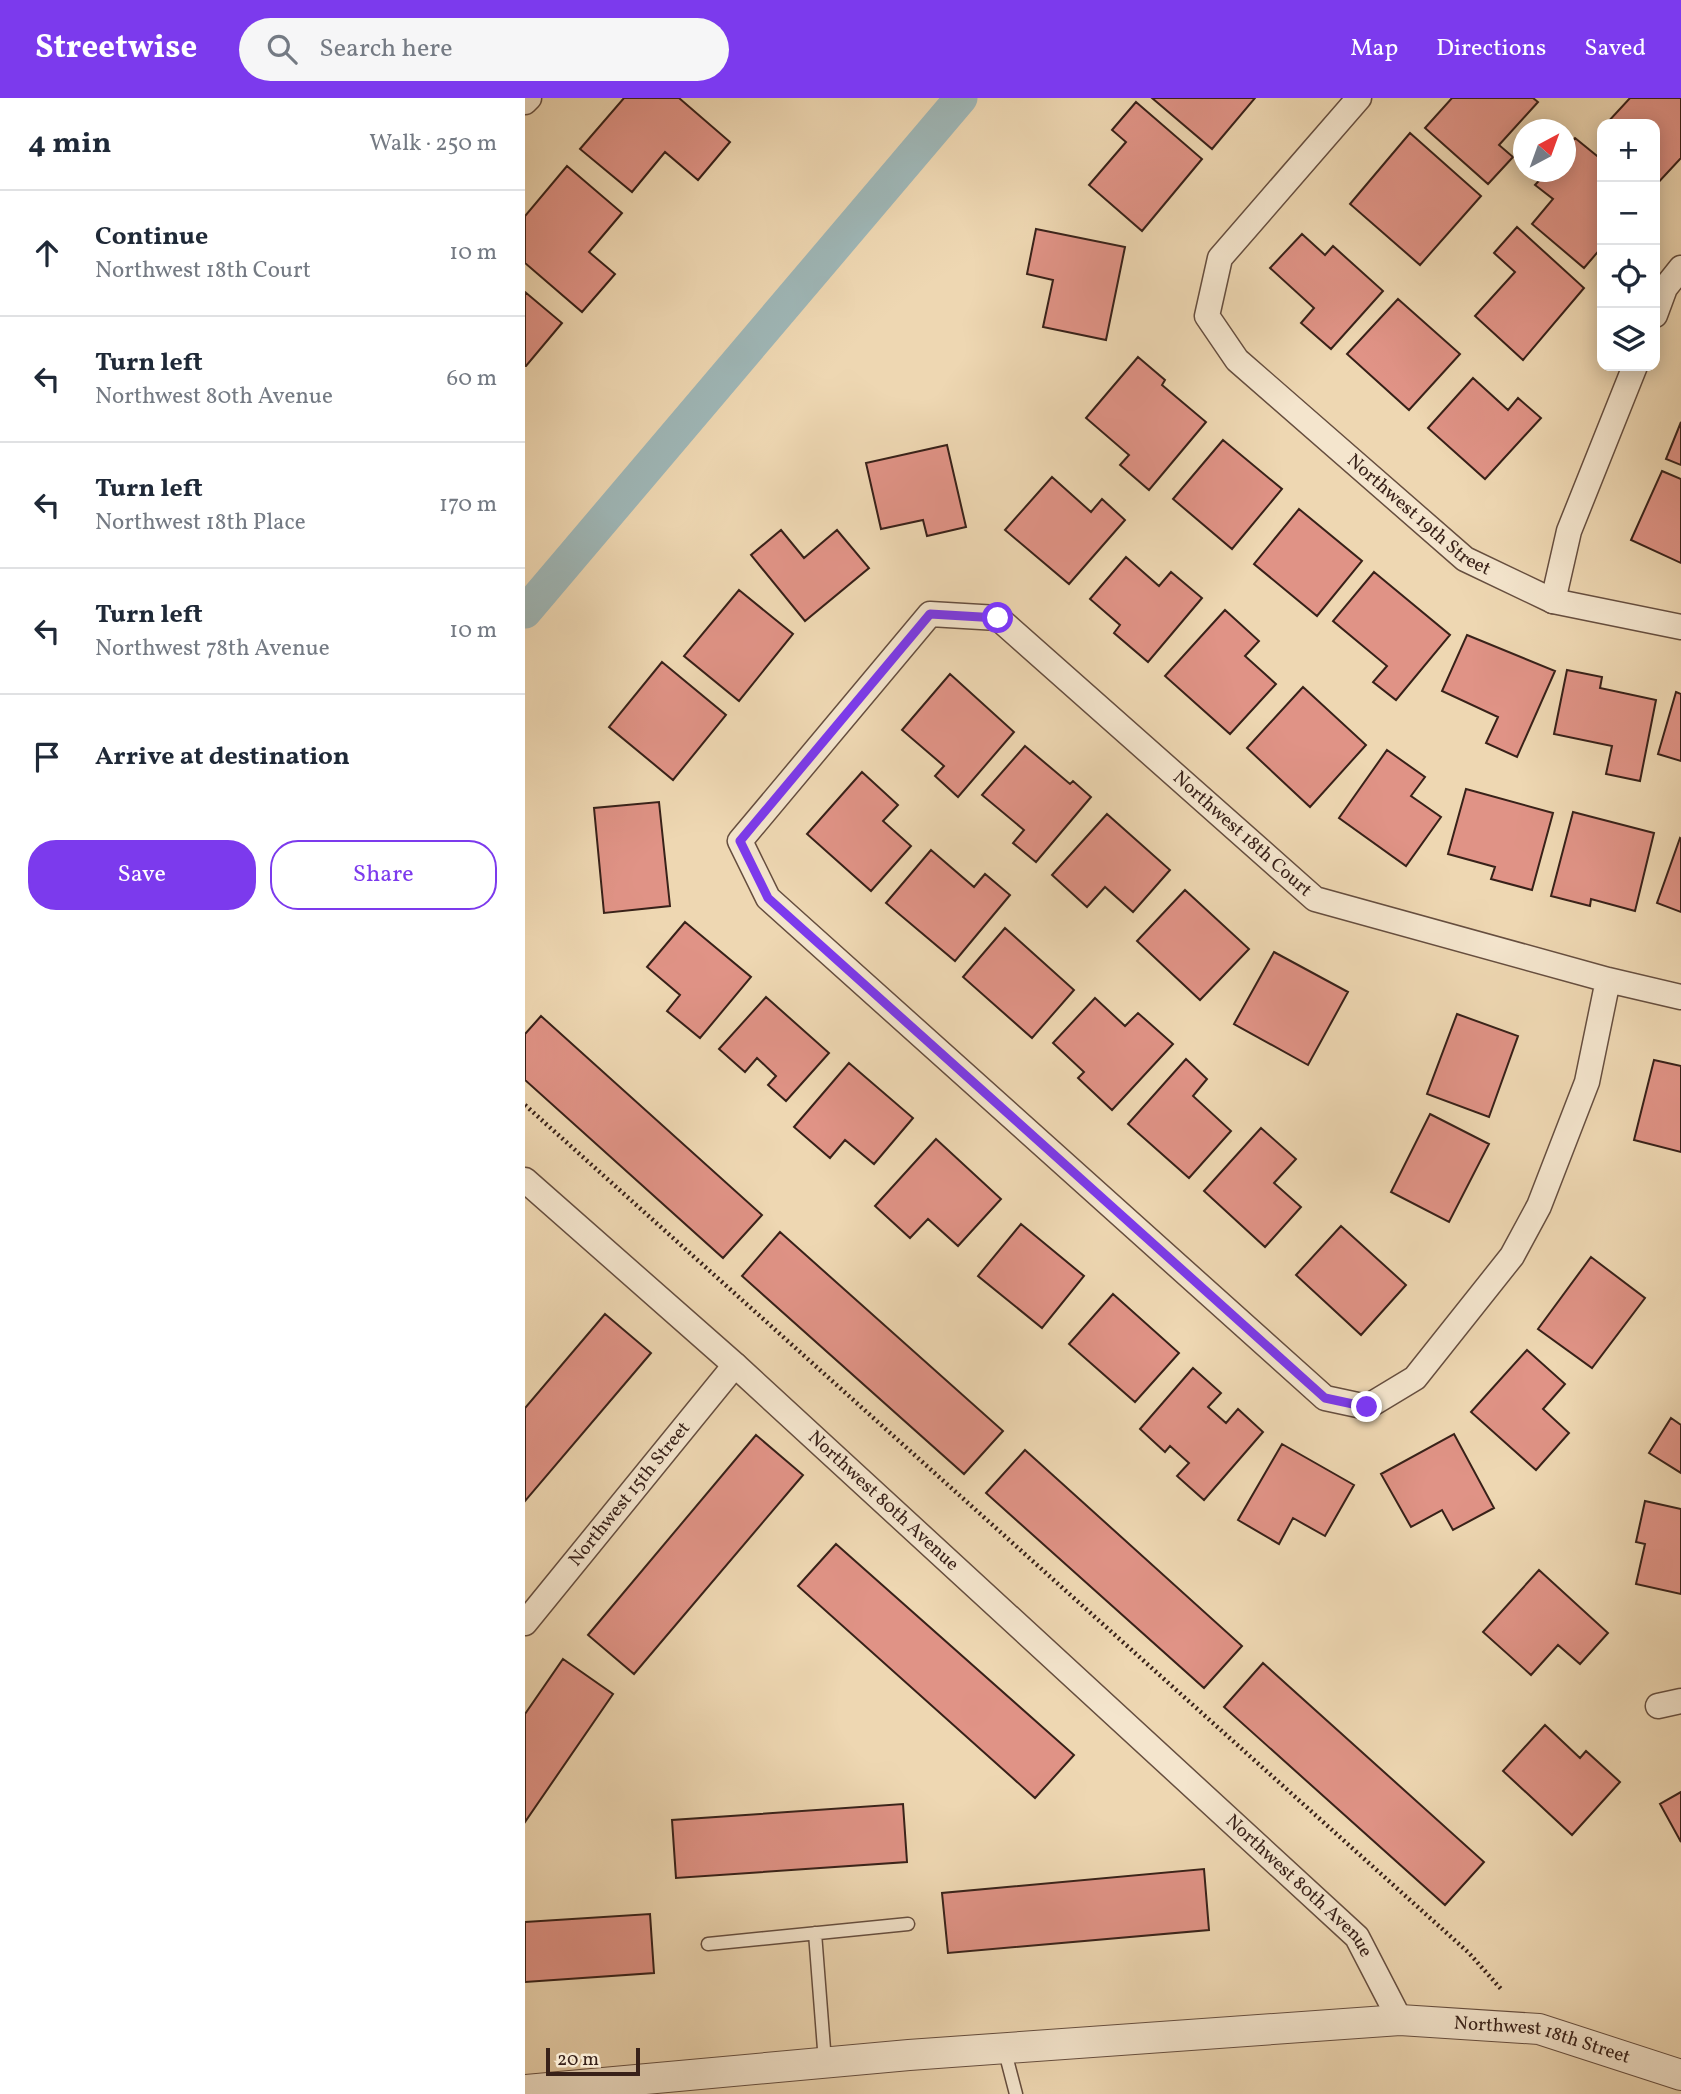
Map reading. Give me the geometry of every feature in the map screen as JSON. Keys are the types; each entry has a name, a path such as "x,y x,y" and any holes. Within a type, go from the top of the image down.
{"street":[{"path":"525,102 529,98"},
{"name":"Northwest 19th Street","path":"1359,98 1220,258 1207,316 1237,360 1465,559 1553,601 1681,627"},
{"path":"1658,308 1665,288 1681,268"},
{"path":"1553,601 1569,531 1633,371"},
{"name":"Northwest 18th Court","path":"1608,981 1587,1082 1539,1206 1512,1256 1415,1378 1367,1407 1325,1398 768,898 740,841 930,614 998,618 1315,899 1608,981 1681,997"},
{"name":"Northwest 80th Avenue","path":"525,1180 735,1365 1357,1937 1400,2020"},
{"name":"Northwest 15th Street","path":"525,1623 735,1365"},
{"path":"525,2090 825,2062 1400,2020"},
{"name":"Northwest 18th Street","path":"1400,2020 1539,2029 1681,2075"}],"lane":[{"path":"708,1944 908,1924"},
{"path":"815,1933 825,2062"},
{"path":"1004,2048 1016,2094"}],"path":[{"path":"525,1105 1469,1953 1501,1989"}],"building":[{"path":"624,98 679,98 730,142 698,180 665,152 632,192 580,149"},
{"path":"1152,98 1255,98 1212,149"},
{"path":"1452,98 1533,98 1538,102 1523,119 1513,119 1513,130 1499,145 1513,157 1488,184 1425,128"},
{"path":"1630,98 1681,98 1681,158 1660,181 1660,119 1611,119"},
{"path":"1136,102 1202,159 1142,231 1089,185 1126,142 1112,130"},
{"path":"1410,133 1481,196 1420,265 1350,204"},
{"path":"1576,139 1597,156 1597,253 1584,268 1532,224 1553,199 1535,185 1538,182 1576,182"},
{"path":"567,166 622,213 589,252 615,274 582,312 525,263 525,216"},
{"path":"1517,227 1584,288 1523,360 1475,316 1515,272 1494,253"},
{"path":"1036,229 1125,247 1106,340 1043,327 1053,280 1027,274"},
{"path":"1302,234 1325,255 1333,246 1383,291 1331,349 1301,323 1314,308 1270,268"},
{"path":"525,292 562,323 526,366 525,366"},
{"path":"1398,299 1460,354 1409,410 1347,354"},
{"path":"1138,357 1165,380 1162,385 1206,422 1149,490 1120,465 1129,455 1086,418"},
{"path":"1473,378 1508,410 1518,398 1541,418 1485,479 1428,428"},
{"path":"1681,422 1681,465 1666,459"},
{"path":"1223,440 1282,489 1232,549 1173,499"},
{"path":"947,445 966,527 927,536 923,520 881,529 866,463"},
{"path":"1662,471 1681,479 1681,563 1631,540"},
{"path":"1052,477 1091,512 1102,499 1125,520 1069,584 1005,530"},
{"path":"1299,509 1362,561 1317,616 1254,564"},
{"path":"781,530 804,558 837,530 869,568 805,621 751,555"},
{"path":"1126,557 1159,586 1171,572 1202,598 1148,662 1114,633 1120,625 1090,599"},
{"path":"1374,572 1450,635 1396,700 1373,682 1387,666 1333,621"},
{"path":"739,590 793,634 739,701 684,656"},
{"path":"1225,610 1259,641 1245,656 1276,684 1230,734 1165,676"},
{"path":"1467,635 1555,671 1517,757 1486,743 1498,717 1442,691"},
{"path":"662,662 726,715 673,780 609,727"},
{"path":"1567,670 1602,677 1600,688 1656,700 1640,781 1606,774 1612,746 1554,734"},
{"path":"950,674 1014,732 958,797 935,776 944,766 902,730"},
{"path":"1303,687 1366,745 1310,807 1247,748"},
{"path":"1676,692 1681,694 1681,761 1658,754"},
{"path":"1025,746 1070,784 1073,781 1091,797 1036,862 1013,843 1024,830 982,795"},
{"path":"1387,750 1425,777 1411,796 1441,817 1406,866 1339,818"},
{"path":"862,772 898,805 883,821 911,846 871,891 807,834"},
{"path":"1466,789 1553,813 1532,890 1491,879 1495,867 1448,854"},
{"path":"659,802 670,906 604,913 594,808"},
{"path":"1573,812 1654,833 1635,911 1591,899 1590,906 1551,896"},
{"path":"1107,814 1170,870 1133,912 1105,887 1087,907 1052,875"},
{"path":"1681,839 1681,912 1657,903"},
{"path":"931,850 974,887 985,874 1010,895 955,961 886,903"},
{"path":"1185,890 1249,949 1200,1000 1137,941"},
{"path":"685,922 751,977 700,1038 667,1011 680,995 647,967"},
{"path":"1005,928 1074,990 1032,1038 963,977"},
{"path":"1274,952 1348,992 1308,1065 1234,1024"},
{"path":"766,997 829,1053 786,1101 768,1085 776,1076 757,1058 745,1072 719,1049"},
{"path":"1095,998 1125,1026 1138,1013 1173,1044 1112,1110 1078,1078 1084,1072 1053,1043"},
{"path":"1457,1014 1518,1036 1489,1117 1427,1094"},
{"path":"541,1016 762,1215 723,1258 525,1080 525,1034"},
{"path":"1186,1059 1207,1079 1193,1096 1231,1131 1189,1178 1128,1124"},
{"path":"1654,1060 1681,1066 1681,1152 1634,1140"},
{"path":"849,1063 913,1118 874,1164 845,1140 830,1158 794,1127"},
{"path":"1430,1114 1489,1144 1449,1222 1391,1192"},
{"path":"1261,1128 1296,1159 1274,1183 1301,1207 1265,1247 1204,1191"},
{"path":"936,1139 1001,1199 958,1246 928,1219 910,1238 875,1206"},
{"path":"1021,1224 1084,1276 1042,1328 978,1276"},
{"path":"1341,1226 1406,1285 1361,1335 1296,1275"},
{"path":"780,1232 1003,1431 964,1474 742,1276"},
{"path":"1591,1257 1645,1298 1592,1368 1538,1329"},
{"path":"1113,1294 1179,1353 1135,1402 1069,1344"},
{"path":"605,1314 651,1353 525,1501 525,1408"},
{"path":"1527,1350 1565,1384 1543,1409 1569,1433 1536,1470 1471,1412"},
{"path":"1193,1368 1221,1393 1208,1407 1226,1423 1238,1409 1263,1432 1204,1500 1177,1476 1189,1463 1170,1446 1165,1452 1140,1429"},
{"path":"1671,1418 1681,1425 1681,1473 1649,1453"},
{"path":"1454,1434 1494,1508 1453,1530 1442,1510 1411,1527 1381,1474"},
{"path":"756,1435 803,1475 634,1674 588,1635"},
{"path":"1282,1444 1354,1485 1325,1536 1293,1518 1279,1544 1238,1520"},
{"path":"1025,1450 1242,1646 1204,1688 986,1493"},
{"path":"1645,1501 1681,1509 1681,1594 1636,1584 1645,1544 1636,1542"},
{"path":"836,1544 1074,1755 1035,1798 798,1586"},
{"path":"1539,1570 1608,1633 1580,1664 1558,1645 1531,1675 1483,1632"},
{"path":"563,1659 613,1694 525,1822 525,1714"},
{"path":"1263,1663 1484,1862 1445,1905 1224,1707"},
{"path":"1545,1725 1580,1758 1586,1751 1620,1782 1572,1835 1503,1771"},
{"path":"1681,1792 1681,1842 1660,1804"},
{"path":"903,1804 907,1862 676,1878 672,1820"},
{"path":"1204,1869 1209,1930 948,1953 942,1893"},
{"path":"650,1914 654,1973 525,1982 525,1922"}],"waterway":[{"path":"525,612 961,98"}],"route":[{"path":"998,618 930,614 740,841 768,898 1325,1398 1367,1407"}]}
